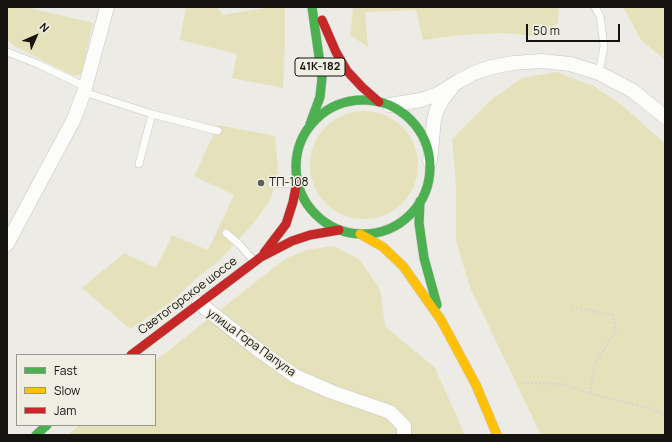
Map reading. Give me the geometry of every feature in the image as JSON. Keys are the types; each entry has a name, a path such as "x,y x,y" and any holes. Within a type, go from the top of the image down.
{"main road":[{"name":"41К-182","path":"310,125 320,97 322,78 312,7"},
{"name":"41К-182","path":"316,7 336,52 347,71 362,87 384,103"},
{"path":"358,100 384,103 406,116 417,127 425,141 430,161 428,182 420,202 405,219 395,226 372,233 360,234 339,230 329,225 313,212 301,193 297,182 296,169 296,157 299,146 310,125 318,117 338,104 358,100"},
{"name":"Светогорское шоссе","path":"257,260 286,224 297,182"},
{"path":"420,202 420,223 424,258 441,320"},
{"name":"Светогорское шоссе","path":"132,354 257,260 292,241 310,235 339,230"},
{"path":"360,234 382,247 403,266 441,320 476,385 496,435"},
{"path":"36,435 46,426"}],"street":[{"path":"7,244 74,119 85,89 107,7"},
{"path":"384,103 421,100 438,94 474,73 492,67 513,63 542,61 570,64 599,73 633,91 665,118"},
{"path":"430,161 434,120 437,109 443,99 459,81"},
{"name":"улица Гора Папула","path":"199,303 256,348 295,376 332,392 390,412 404,426 404,435"}],"lane":[{"path":"595,7 600,16 604,46 599,73"},
{"path":"7,52 38,64 85,89 152,114 218,131"},
{"path":"139,164 152,114"},
{"path":"272,184 297,182"},
{"path":"226,233 257,260"}],"path":[{"path":"572,307 612,315 616,330 595,363 590,393"},
{"path":"523,383 562,384 652,409 665,415"}],"shaded area":[{"path":"7,7 25,7 93,23 81,74 74,76 14,46 7,39"},
{"path":"186,7 218,7 222,15 272,7 285,7 283,88 232,78 237,54 180,40"},
{"path":"559,7 558,23 535,36 505,33 459,35 423,40 416,10 365,12 368,47 350,35 353,8"},
{"path":"623,7 665,7 665,60 641,40"},
{"path":"556,72 594,86 623,106 665,144 665,435 541,435 470,287 456,241 456,186 452,139 491,100 522,78"},
{"path":"364,111 385,115 402,127 414,144 418,165 414,186 402,203 385,215 364,219 343,215 326,203 314,186 310,165 314,144 326,127 343,115"},
{"path":"218,125 275,136 278,170 271,199 252,225 219,261 200,275 170,303 130,329 82,288 124,253 156,268 172,235 208,250 234,195 194,176"},
{"path":"333,246 359,259 380,289 385,326 435,368 465,435 68,435 78,426 156,426 156,360 285,259 306,250"}],"traffic: fast":[{"path":"310,124 320,97 322,78 312,7"},
{"path":"370,100 395,108 406,115 415,124 425,141 429,154 430,167 429,180 425,193 415,210 406,219 389,229 376,233 356,234 331,226 320,219 311,210 301,193 297,180 296,160 304,135 311,124 320,115 337,105 350,101 370,100"},
{"path":"420,201 419,223 424,258 437,305"},
{"path":"36,435 46,426"}],"traffic: slow":[{"path":"360,234 383,247 403,266 441,320 476,385 497,435"}],"traffic: jam":[{"path":"322,20 336,52 347,71 379,102"},
{"path":"264,253 286,224 297,182"},
{"path":"132,354 261,257 292,241 310,235 339,230"}],"place":[{"name":"ТП-108","path":"261,183"}]}
